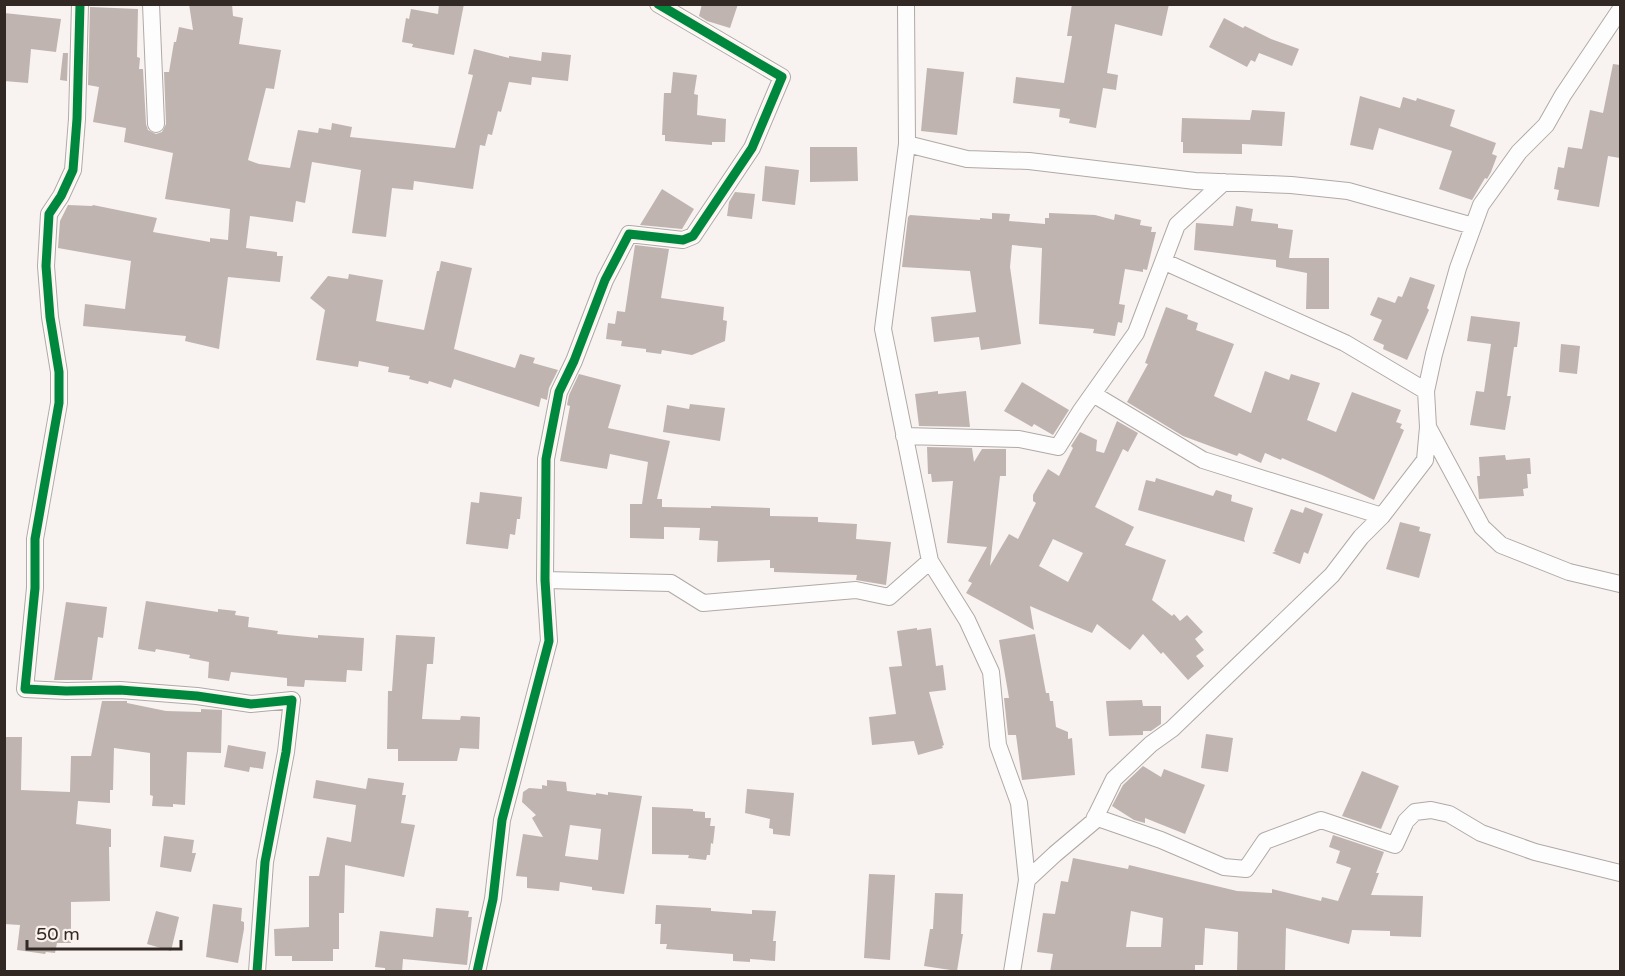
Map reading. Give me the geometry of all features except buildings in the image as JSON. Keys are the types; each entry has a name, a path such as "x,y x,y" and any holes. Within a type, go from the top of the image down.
{"street":[{"path":"80,4 77,119 73,170 61,196 49,214 46,266 50,316 59,372 59,403 35,539 35,588 25,689 120,690 197,696 251,704 292,700 286,752 265,862 256,972"},
{"path":"151,4 156,124"},
{"path":"477,972 494,899 502,820 549,641 545,580 546,459 559,392 574,361 605,280 629,234 683,240 693,236 752,148 782,76 658,4"},
{"path":"906,4 907,144 883,329 930,561 967,620 991,672 998,745 1020,803 1027,880 1012,972"},
{"path":"1027,880 1093,822 1114,779 1151,744 1172,729 1332,575 1425,460 1428,428 1426,391 1458,268 1481,205 1519,152 1546,125 1563,95 1620,10"},
{"path":"907,144 967,159 1029,160 1195,181 1348,190 1473,226"},
{"path":"904,436 1019,439 1058,447 1136,333 1165,262 1177,225 1224,182"},
{"path":"1165,262 1345,343 1426,391"},
{"path":"1093,394 1203,460 1382,516"},
{"path":"1428,428 1482,527 1502,545 1569,572 1620,584"},
{"path":"545,580 671,583 703,603 856,590 889,597 930,561"},
{"path":"1095,817 1161,840 1224,867 1246,869 1265,841 1321,820 1395,845 1406,821 1415,812 1431,810 1449,814 1481,833 1535,852 1620,873"}],"cycle path":[{"path":"80,4 77,119 73,170 61,196 49,214 46,266 50,317 59,372 59,403 35,539 35,588 25,689 120,690 197,696 251,704 292,700 286,752 265,862 257,972"},
{"path":"477,972 493,899 502,820 549,641 545,580 546,459 559,392 574,361 605,280 629,234 683,240 693,236 752,148 782,77 658,4"}]}
